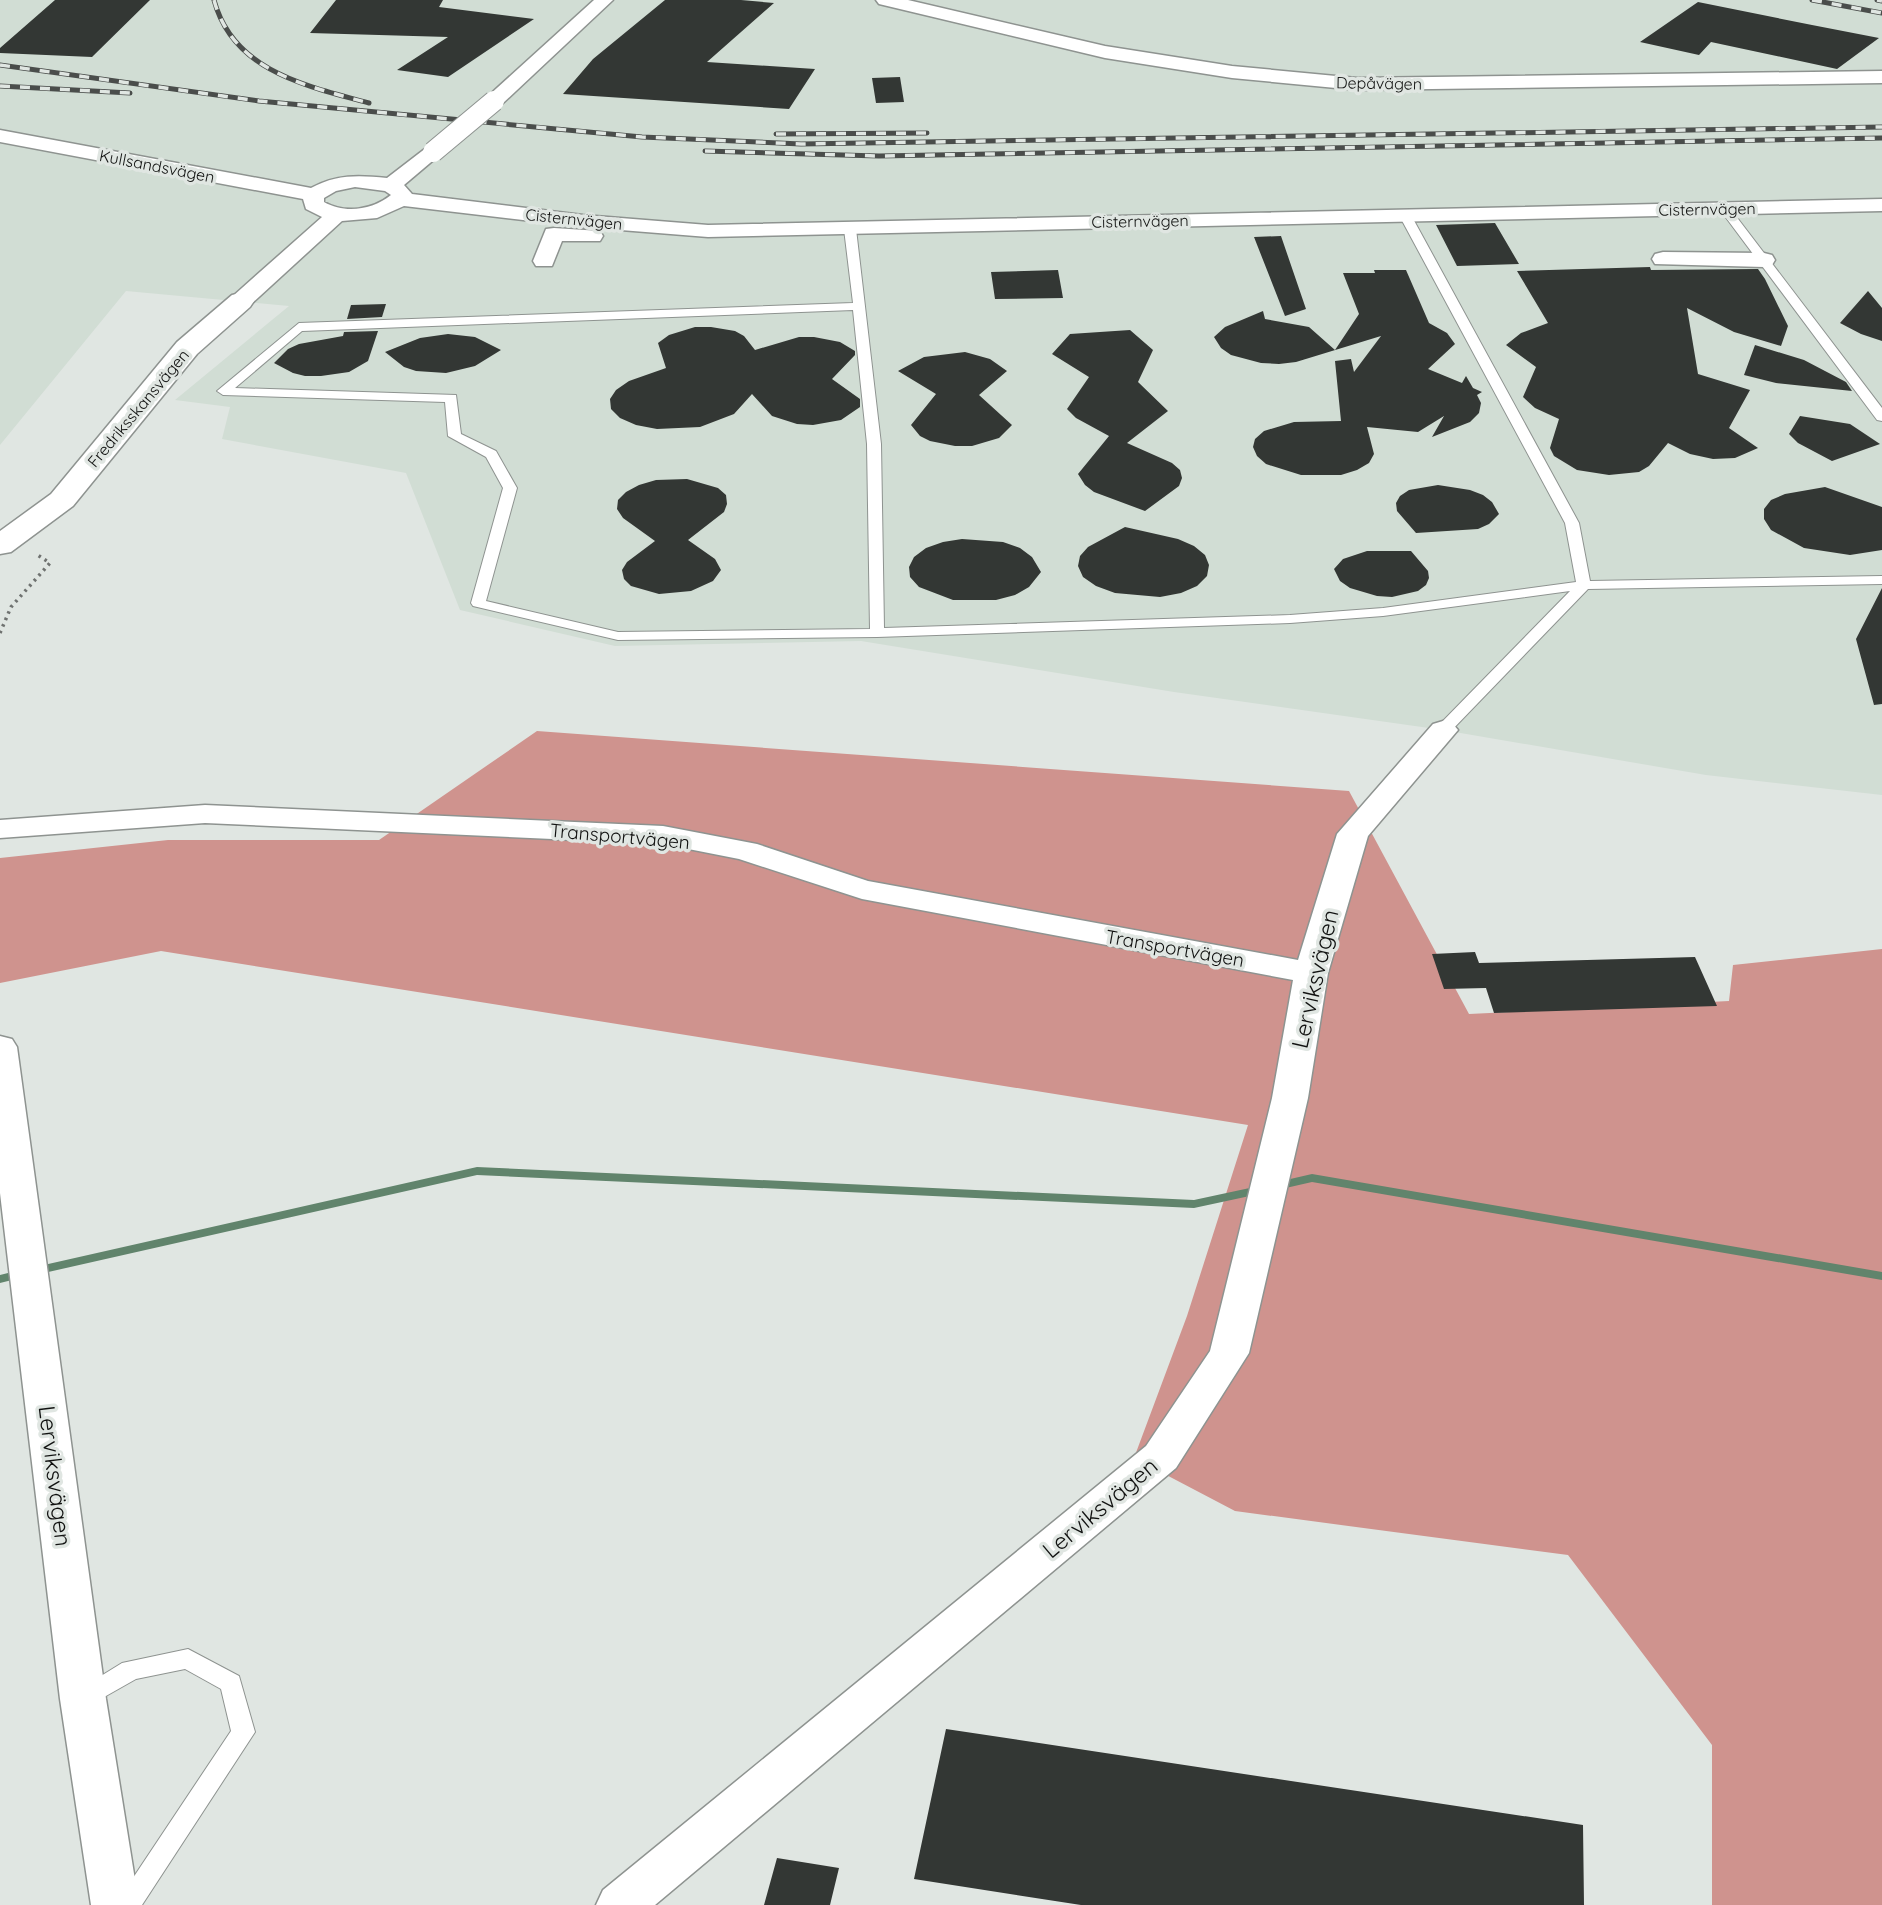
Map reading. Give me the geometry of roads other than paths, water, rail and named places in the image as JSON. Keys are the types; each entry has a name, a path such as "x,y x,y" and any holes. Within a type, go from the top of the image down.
{"main road":[{"name":"Fredriksskansvägen","path":"4,539 62,500 187,348 241,301"}],"street":[{"path":"314,195 312,200 318,209 338,214 376,212 394,205 396,192 433,152 494,101 604,0"},
{"name":"Depåvägen","path":"885,0 1105,52 1232,72 1330,82 1422,84 1882,78"},
{"name":"Kullsandsvägen","path":"0,136 314,195"},
{"name":"Cisternvägen","path":"314,195 342,183 369,181 396,192 583,221 715,231 1882,205"},
{"name":"Fredriksskansvägen","path":"241,301 338,214"},
{"path":"544,261 554,234 695,240 715,231"},
{"path":"1663,259 1764,260"},
{"name":"Lerviksvägen","path":"620,1905 1161,1457 1229,1353 1290,1098 1311,973 1353,835 1443,730"},
{"name":"Transportvägen","path":"0,829 205,814 663,835 746,851 862,890 1311,973"},
{"name":"Lerviksvägen","path":"0,1047 83,1699 116,1905"}],"lane":[{"path":"1725,209 1882,417"},
{"path":"1405,215 1572,523 1584,585"},
{"path":"850,229 874,444 877,633"},
{"path":"859,306 299,327 223,391 451,398 455,436 491,454 510,488 478,603 618,636 877,633 1303,618 1383,612 1584,585 1882,580"},
{"path":"1443,730 1584,585"},
{"path":"83,1699 130,1670 188,1660 231,1683 243,1732 128,1905"}],"waterway":[{"path":"35,1271 477,1171 1194,1204 1259,1190"},
{"path":"1277,1186 1312,1178 1882,1276"},
{"path":"0,1279 20,1274"}],"railway":[{"path":"214,0 224,24 237,44 255,59 297,82 369,103"},
{"path":"1812,0 1882,13"},
{"path":"1877,0 1882,1"},
{"path":"0,65 259,101 642,137 801,144 1882,127"},
{"path":"0,86 130,93"},
{"path":"776,134 927,133"},
{"path":"705,151 879,156 1882,138"}]}
